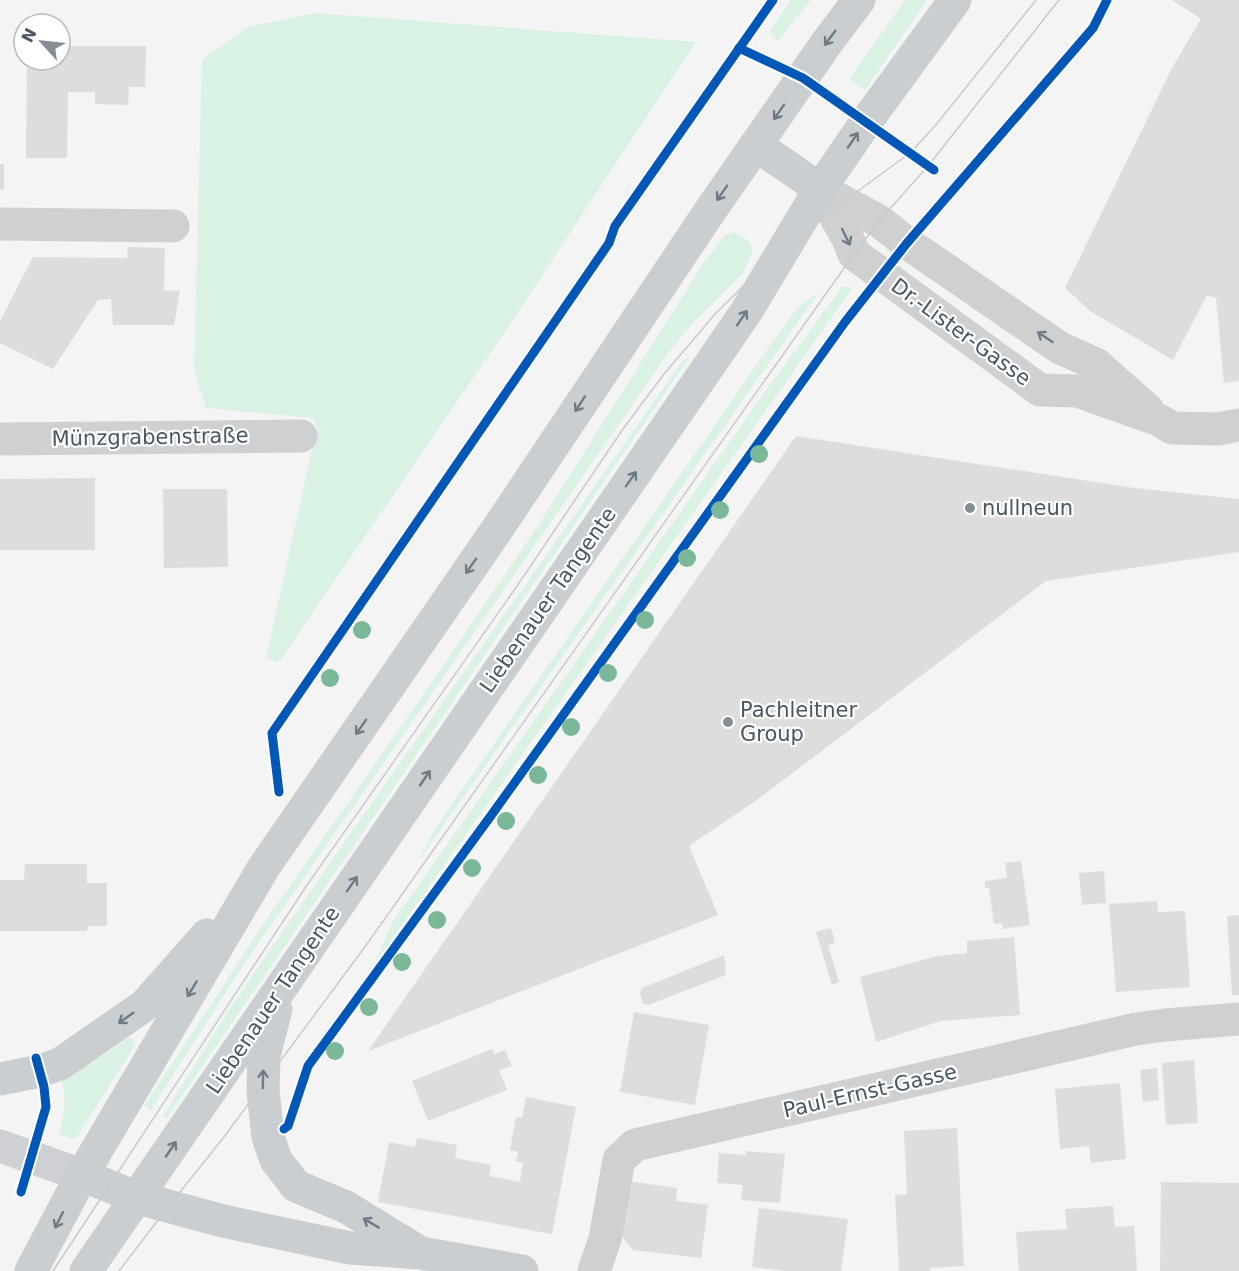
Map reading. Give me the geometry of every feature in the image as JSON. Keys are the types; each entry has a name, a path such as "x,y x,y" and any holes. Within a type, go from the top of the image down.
{"main road":[{"path":"32,1271 82,1175 264,867 498,528 612,355 756,145 859,0"},
{"name":"Liebenauer Tangente","path":"86,1271 746,312 820,189 955,0"},
{"path":"756,145 820,189"},
{"path":"0,1079 40,1071 60,1064 145,1005 264,867"},
{"path":"283,984 264,1056 263,1091 268,1137 276,1160 296,1186 346,1207 421,1253"},
{"path":"0,1146 138,1198 223,1221 350,1248 421,1253 522,1271"}],"street":[{"name":"Dr.-Lister-Gasse","path":"820,189 854,254 1040,390 1077,391 1159,420"},
{"name":"Dr.-Lister-Gasse","path":"820,189 879,221 907,243 1060,348 1096,364 1159,420 1172,428 1218,429 1239,425"},
{"path":"0,224 173,226"},
{"name":"Münzgrabenstraße","path":"0,439 301,436"},
{"name":"Paul-Ernst-Gasse","path":"594,1271 605,1239 619,1160 635,1145 1136,1029 1239,1019"}],"green space":[{"path":"791,0 811,0 777,42 770,31"},
{"path":"905,0 927,0 865,90 849,79"},
{"path":"315,13 696,42 504,333 279,662 266,658 317,427 313,418 206,408 194,371 202,59 248,27"},
{"path":"735,232 749,241 753,251 743,273 692,324 669,352 240,970 151,1110 145,1105 262,926 539,524 703,264 725,235"},
{"path":"842,287 853,287 375,963 392,923 764,393"},
{"path":"819,292 419,860 448,810 780,331 799,306"},
{"path":"689,358 166,1119 163,1116 230,1008 684,359"},
{"path":"127,1038 135,1041 135,1045 77,1137 73,1139 59,1134 65,1106 61,1078 110,1051"}],"building":[{"path":"1172,0 1239,0 1239,381 1224,383 1216,298 1207,295 1173,360 1090,311 1065,288 1172,68 1201,19"},
{"path":"72,46 146,46 145,87 129,87 128,105 95,104 95,92 68,92 67,158 26,158 27,72 72,72"},
{"path":"0,164 4,164 4,189 0,190"},
{"path":"128,247 165,248 164,291 180,290 174,325 113,325 111,299 98,300 53,369 0,343 0,321 33,257 127,258"},
{"name":"Pachleitner Group","path":"796,436 1134,488 1239,499 1239,552 1046,581 761,797 689,846 718,915 368,1051"},
{"path":"95,478 95,550 0,550 0,479"},
{"path":"163,489 227,489 228,567 164,568"},
{"path":"1021,861 1030,925 1003,929 1002,923 994,924 989,888 985,888 985,881 1007,878 1005,863"},
{"path":"25,864 87,864 87,883 107,883 107,926 88,926 87,931 0,931 0,880 24,880"},
{"path":"1104,871 1106,903 1082,905 1079,873"},
{"path":"1157,901 1158,912 1185,911 1190,987 1116,992 1109,904"},
{"path":"1239,915 1239,995 1232,995 1227,916"},
{"path":"831,928 835,943 828,945 839,982 832,985 816,932"},
{"path":"1014,937 1020,1015 941,1021 876,1042 860,977 937,956 967,953 967,941"},
{"path":"724,955 726,975 648,1005 643,1004 640,994 642,988"},
{"path":"634,1012 709,1025 695,1105 620,1092"},
{"path":"492,1049 494,1054 505,1050 512,1066 499,1070 507,1090 428,1121 412,1081"},
{"path":"1194,1060 1198,1123 1166,1125 1162,1063"},
{"path":"1157,1068 1159,1100 1143,1102 1140,1070"},
{"path":"1120,1083 1126,1159 1091,1163 1089,1146 1060,1149 1055,1089"},
{"path":"526,1097 576,1107 552,1234 378,1202 389,1142 415,1147 417,1138 457,1145 455,1158 491,1165 489,1176 520,1182 523,1163 516,1161 518,1152 510,1150 516,1117 522,1118"},
{"path":"957,1128 964,1266 930,1268 930,1271 899,1271 895,1195 907,1194 904,1131"},
{"path":"746,1151 785,1154 780,1203 741,1200 743,1185 717,1183 719,1153 746,1155"},
{"path":"629,1181 677,1188 676,1201 708,1205 701,1258 633,1250 622,1237"},
{"path":"1161,1182 1239,1183 1239,1271 1160,1271"},
{"path":"1113,1206 1115,1227 1134,1226 1137,1271 1019,1271 1016,1232 1067,1229 1065,1209"},
{"path":"759,1208 848,1219 841,1271 786,1271 752,1267"}],"tram line":[{"path":"53,1271 305,888 517,586 623,429 664,374 716,313 788,242 910,153 935,126 1036,0"},
{"path":"119,1271 224,1137 367,944 854,254 879,221 928,166 1059,0"}],"cycle path":[{"path":"279,792 272,733 609,243 615,226 773,0"},
{"path":"284,1129 288,1126 308,1066 490,817 845,322 907,243 1093,28 1107,0"},
{"path":"739,48 803,78 934,170"},
{"path":"21,1192 46,1107 44,1087 36,1058"}],"place":[{"name":"nullneun","path":"970,508"},
{"name":"Pachleitner Group","path":"728,722"}]}
